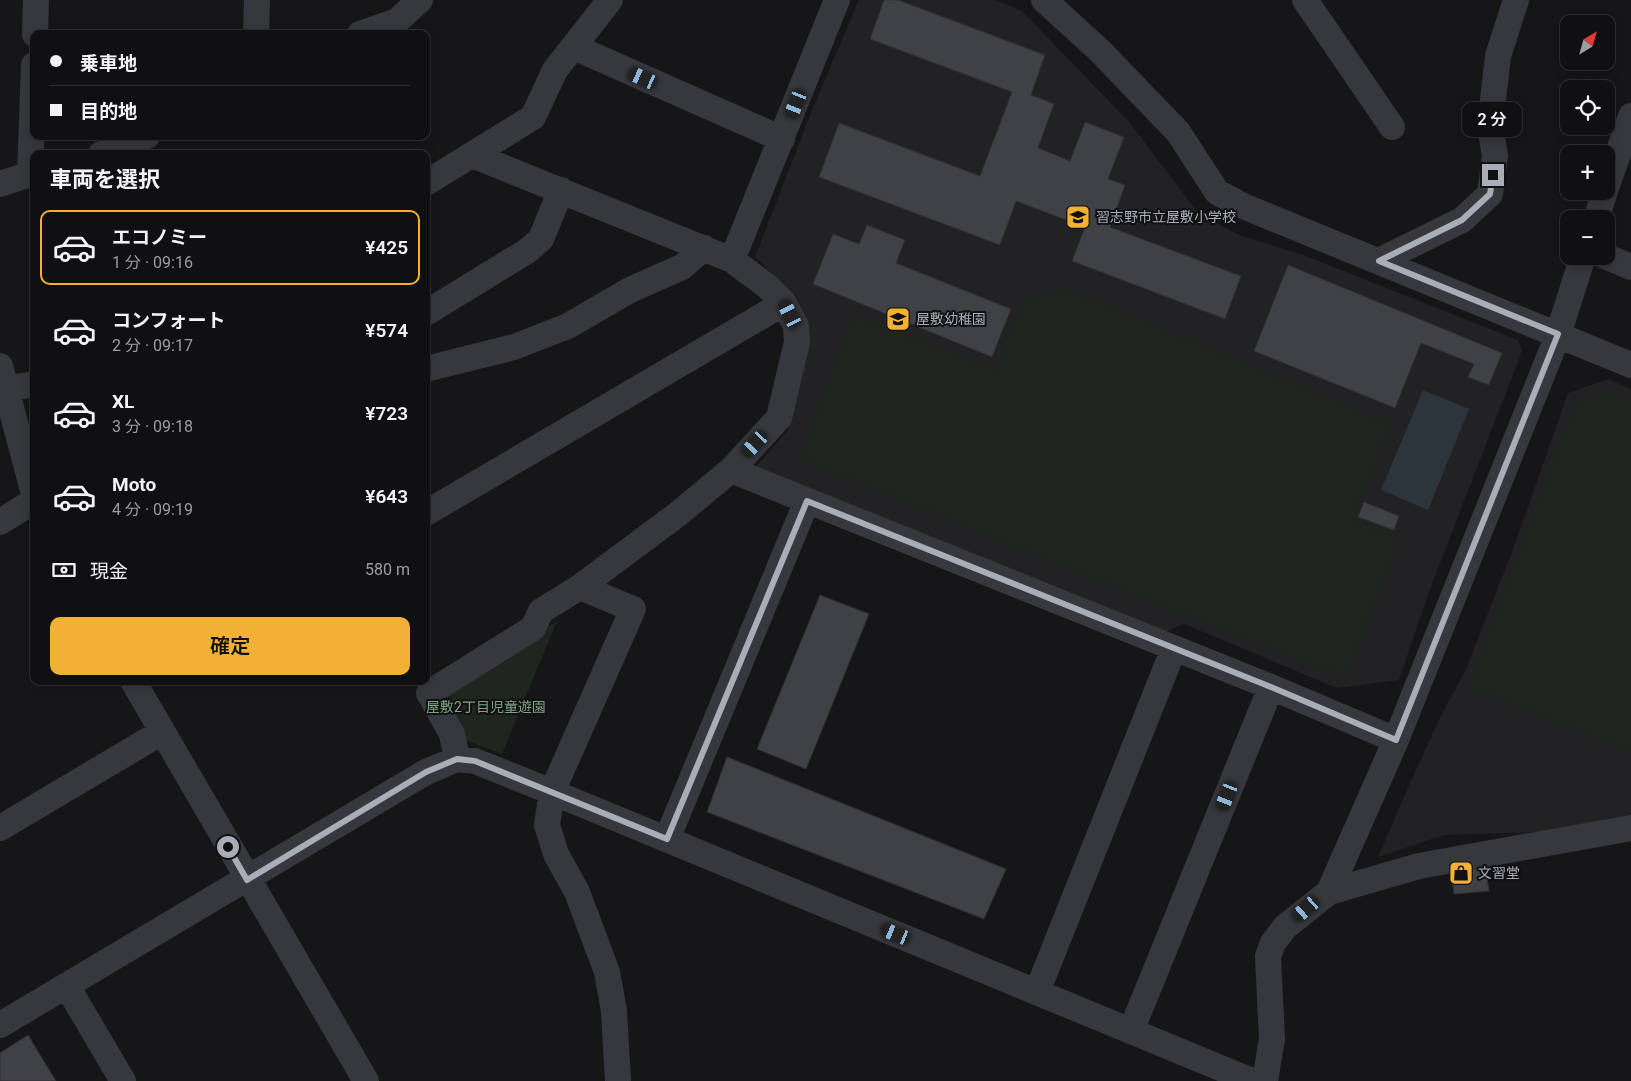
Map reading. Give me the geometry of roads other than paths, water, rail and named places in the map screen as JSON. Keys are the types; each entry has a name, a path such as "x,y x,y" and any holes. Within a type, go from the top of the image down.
{"street":[{"path":"35,30 36,0"},
{"path":"256,30 257,0"},
{"path":"371,30 397,21 420,0"},
{"path":"430,181 533,117 554,70 574,48 610,0"},
{"path":"732,260 837,0"},
{"path":"1044,0 1100,51 1178,132 1217,192 1243,206 1631,365"},
{"path":"1305,0 1392,127"},
{"path":"1379,261 1462,220 1490,194 1495,156 1490,126 1498,56 1516,0"},
{"path":"574,48 782,138"},
{"path":"1615,164 1631,119"},
{"path":"114,150 140,140"},
{"path":"457,759 452,734 428,693 533,628 541,611 580,587 678,514 731,470 779,418 798,342 796,326 784,302 768,286 732,260 472,155"},
{"path":"0,184 30,175"},
{"path":"430,311 527,252 541,239 561,190"},
{"path":"430,368 514,348 568,326 630,290 682,267 704,248"},
{"path":"1615,260 1631,267"},
{"path":"1329,892 1396,740 1558,334 1580,265"},
{"path":"430,511 784,302"},
{"path":"30,383 3,378 30,494"},
{"path":"731,470 1271,687 1396,740"},
{"path":"667,839 807,501"},
{"path":"0,522 30,504"},
{"path":"580,587 633,609 552,792 548,825 556,854 577,892 607,972 614,1011 618,1081"},
{"path":"1037,992 1174,648"},
{"path":"137,685 247,880 366,1081"},
{"path":"1131,1031 1271,687"},
{"path":"0,828 162,732"},
{"path":"0,1025 426,772 457,759 475,761 552,792 1252,1081"},
{"path":"1265,1081 1272,1039 1268,956 1273,943 1285,926 1329,892 1419,866 1631,828"},
{"path":"67,986 123,1081"}],"place":[{"name":"習志野市立屋敷小学校","path":"1078,217"},
{"name":"屋敷幼稚園","path":"898,319"},
{"name":"文習堂","path":"1461,873"}],"park label":[{"name":"屋敷2丁目児童遊園","path":"486,707"}]}
